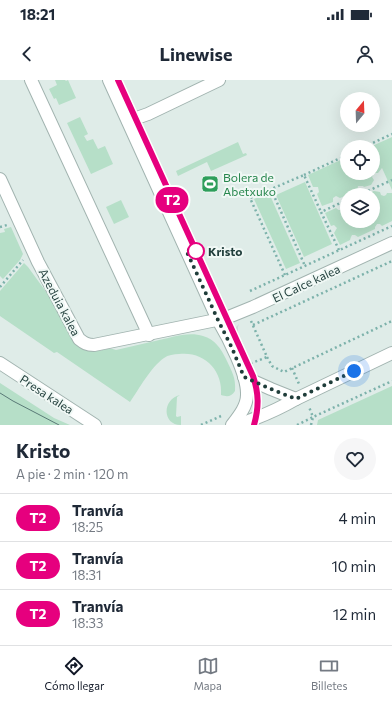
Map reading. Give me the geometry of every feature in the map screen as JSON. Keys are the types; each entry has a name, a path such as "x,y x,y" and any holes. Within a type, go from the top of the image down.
{"street":[{"path":"31,80 149,334"},
{"path":"109,80 218,320 230,342 244,377 247,395 245,405 241,414 232,425"},
{"path":"128,121 148,114 219,80"},
{"name":"Azeduia kalea","path":"0,179 38,262 78,339 84,344 94,345 218,320"},
{"name":"El Calce kalea","path":"218,320 253,307 392,243"},
{"path":"237,425 255,419 281,407 392,353"},
{"name":"Presa kalea","path":"0,363 95,425"},
{"path":"244,377 296,399"}],"path":[{"path":"379,140 392,134"},
{"path":"285,275 250,198 340,158"},
{"path":"304,175 339,250"},
{"path":"374,188 392,180"},
{"path":"271,189 305,266"},
{"path":"321,212 340,203"},
{"path":"253,325 392,261"},
{"path":"0,286 19,265"},
{"path":"267,357 272,366 284,372 392,321"},
{"path":"311,425 313,417 392,381"},
{"path":"201,425 220,417 225,412"}],"shaded area":[{"path":"239,324 238,334 255,371 246,369 232,336"}],"green space":[{"path":"55,80 68,80 76,98 59,105 49,89 57,85"},
{"path":"80,117 88,134 84,136 87,141 93,139 98,149 105,146 113,164 91,174 67,123"},
{"path":"392,137 392,190 382,168 380,170 380,142"},
{"path":"238,142 243,154 246,153 247,155 211,171 207,162 178,176 176,171"},
{"path":"340,160 340,180 374,180 371,185 364,187 358,186 358,188 340,188 340,198 336,196 333,198 333,202 322,206 317,194 319,192 318,187 313,187 308,175"},
{"path":"305,182 332,244 304,257 276,195"},
{"path":"380,192 381,195 384,196 387,193 392,193 392,221 382,226 380,224"},
{"path":"269,193 300,263 286,269 254,199"},
{"path":"121,200 129,217 114,224 106,207"},
{"path":"336,208 340,210 340,228 375,229 358,237 352,235 350,240 340,245 334,233 337,228 334,225 331,226 325,213"},
{"path":"11,227 23,254 20,260 3,279 0,276 0,233 5,232 4,229"},
{"path":"24,263 52,300 74,342 82,348 94,351 109,349 116,350 191,334 207,337 217,345 226,359 235,382 235,391 229,396 221,395 219,378 215,370 204,359 188,354 175,354 169,355 154,367 130,402 57,352 54,353 0,316 0,291"},
{"path":"0,383 54,418 70,425 0,425"},
{"path":"392,386 392,425 317,425 318,420"},
{"path":"180,395 177,397 176,416 181,416 181,425 170,421 167,412 167,406 170,401 174,397"}],"tram line":[{"path":"118,80 253,376 258,400 254,425"},
{"name":"T2","path":"118,80 250,368 258,394 258,407 254,425"},
{"path":"0,393 59,425"}],"place":[{"name":"Bolera de Abetxuko","path":"210,184"},
{"name":"Kristo","path":"196,251"}],"route":[{"path":"196,251 186,250 244,377 255,383 296,399 354,371"}]}
